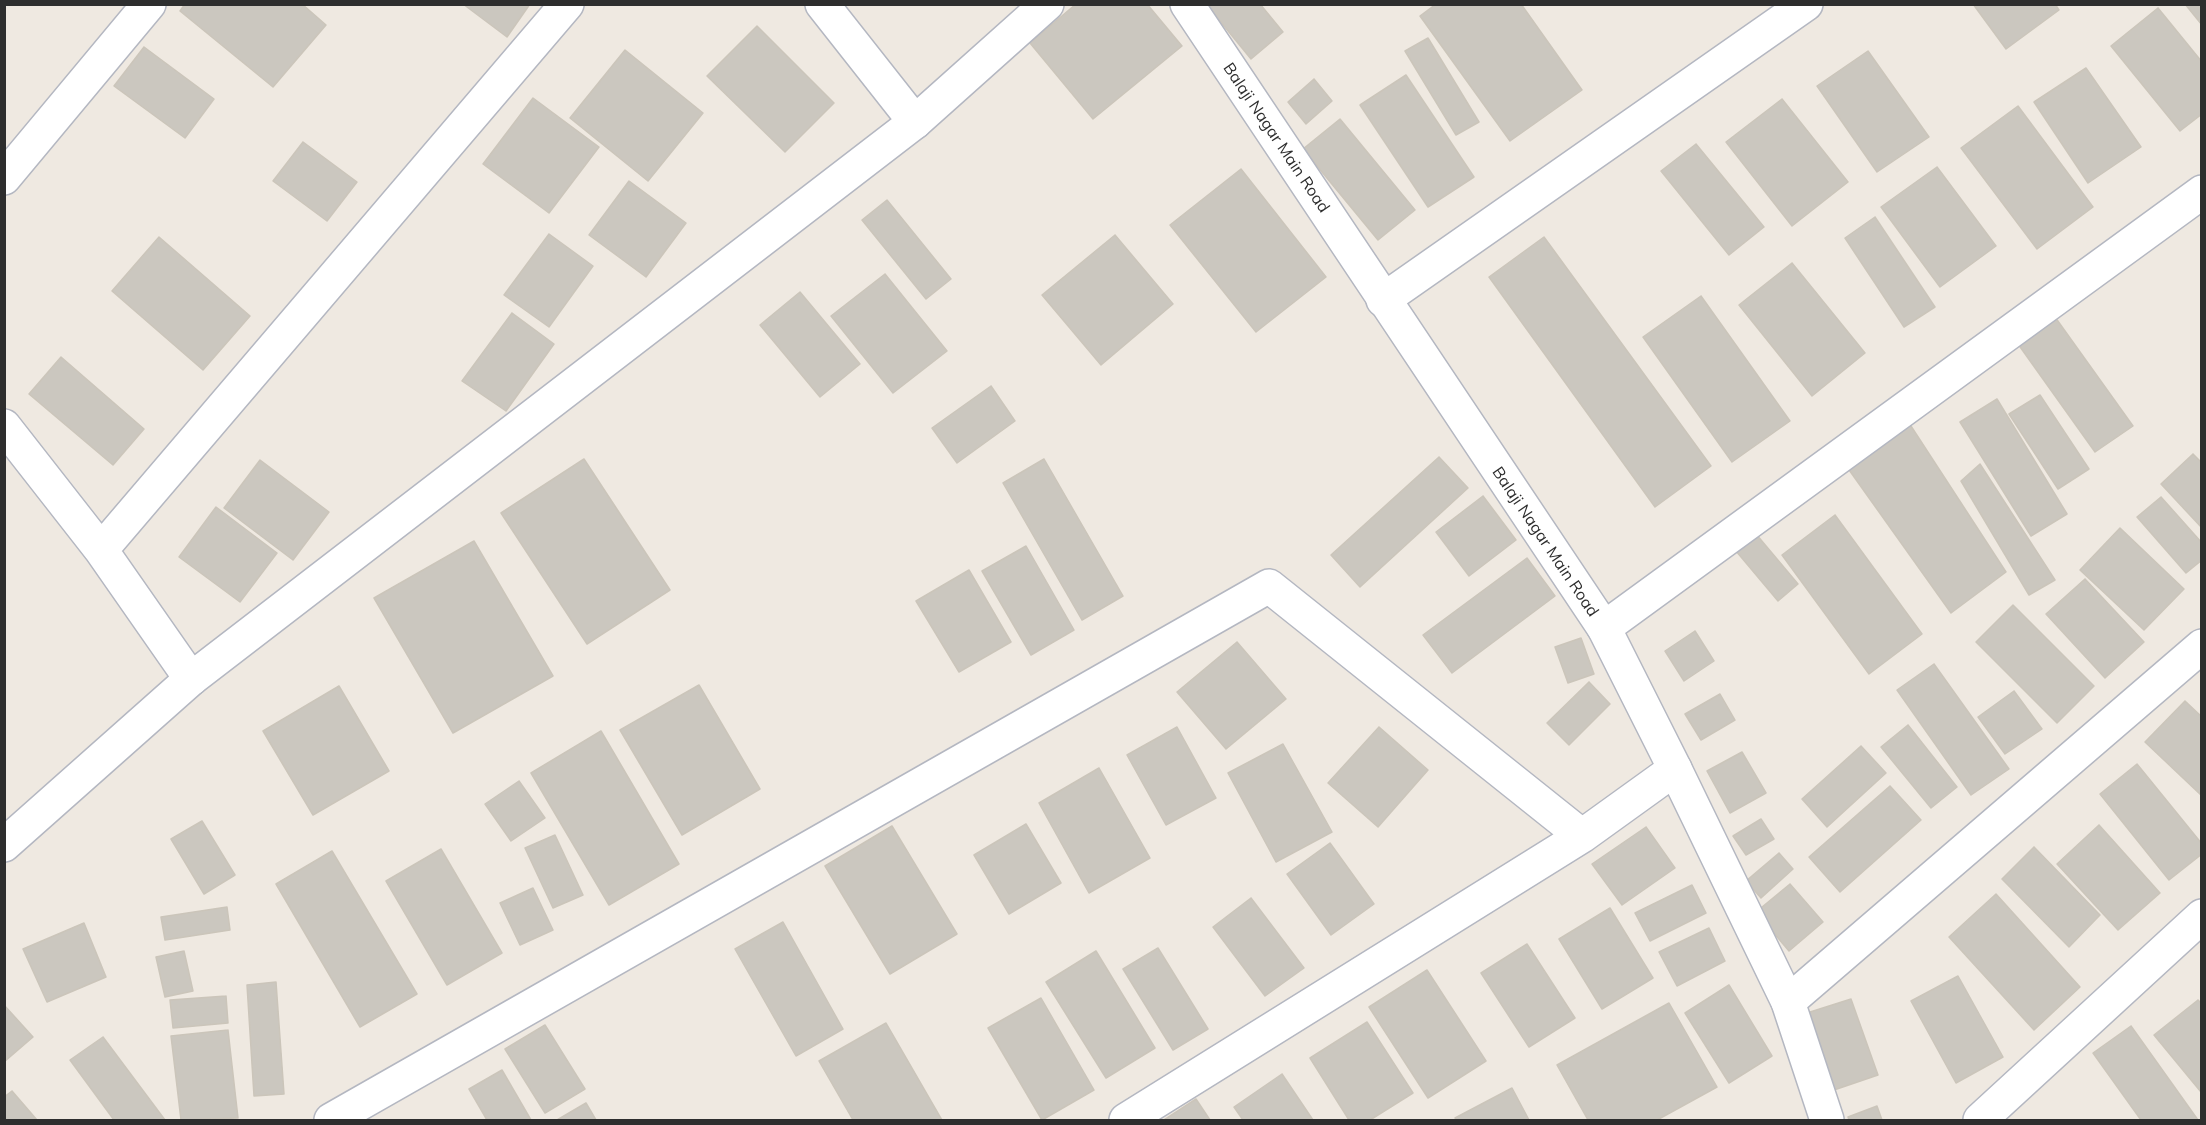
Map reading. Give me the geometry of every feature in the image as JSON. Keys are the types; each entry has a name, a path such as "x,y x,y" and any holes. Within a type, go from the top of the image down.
{"street":[{"path":"4,178 149,4"},
{"path":"101,550 567,4"},
{"path":"822,4 915,122"},
{"path":"4,845 191,679 915,122 1047,4"},
{"name":"Balaji Nagar Main Road","path":"1187,4 1604,628 1788,1002 1827,1120"},
{"path":"1383,300 1806,4"},
{"path":"1604,628 2202,192"},
{"path":"4,426 101,550 191,679"},
{"path":"331,1120 1269,586 1582,836"},
{"path":"1788,1002 2202,645"},
{"path":"1126,1120 1582,836 1675,769"},
{"path":"1980,1120 2202,916"}],"building":[{"path":"185,4 302,4 326,25 273,87 180,11"},
{"path":"463,4 530,4 507,37"},
{"path":"1076,4 1147,4 1182,46 1093,119 1030,43"},
{"path":"1206,4 1260,4 1283,32 1251,59"},
{"path":"1436,4 1521,4 1582,90 1510,141 1420,16"},
{"path":"1973,4 2055,4 2059,10 2006,49"},
{"path":"2185,4 2202,4 2202,25"},
{"path":"2158,8 2202,62 2202,114 2180,131 2111,46"},
{"path":"757,26 834,103 785,152 707,76"},
{"path":"1428,38 1479,122 1456,135 1405,51"},
{"path":"144,47 214,99 185,138 114,86"},
{"path":"625,50 703,113 648,181 570,118"},
{"path":"1868,51 1929,137 1877,172 1817,86"},
{"path":"2086,68 2141,147 2088,183 2034,102"},
{"path":"1406,75 1474,177 1428,207 1360,105"},
{"path":"1314,79 1332,101 1306,124 1288,102"},
{"path":"533,98 599,147 549,213 483,164"},
{"path":"1782,99 1848,182 1792,226 1726,142"},
{"path":"2018,106 2093,207 2037,249 1961,148"},
{"path":"1340,119 1415,210 1378,240 1303,149"},
{"path":"303,142 357,182 327,221 273,181"},
{"path":"1696,144 1764,227 1729,255 1661,171"},
{"path":"1937,167 1996,246 1940,287 1881,207"},
{"path":"1241,169 1326,277 1256,332 1170,225"},
{"path":"629,181 686,223 646,277 589,235"},
{"path":"887,200 951,279 926,299 862,220"},
{"path":"1875,217 1935,307 1904,327 1845,238"},
{"path":"549,234 593,266 549,327 504,295"},
{"path":"1115,235 1173,304 1101,365 1042,295"},
{"path":"159,237 250,316 203,370 112,291"},
{"path":"1544,237 1711,466 1655,507 1489,277"},
{"path":"1792,263 1865,353 1812,396 1739,305"},
{"path":"885,274 947,351 893,393 831,316"},
{"path":"800,292 860,364 820,397 760,325"},
{"path":"1701,296 1790,421 1732,462 1643,337"},
{"path":"512,313 554,344 506,411 462,381"},
{"path":"2055,317 2133,426 2095,452 2018,344"},
{"path":"61,357 144,429 113,465 29,394"},
{"path":"991,386 1015,421 957,463 932,428"},
{"path":"2040,395 2089,469 2058,489 2009,414"},
{"path":"1997,399 2067,514 2031,536 1960,422"},
{"path":"1909,423 2006,572 1951,613 1847,467"},
{"path":"2193,454 2202,463 2202,528 2161,484"},
{"path":"1439,457 1468,488 1360,587 1331,555"},
{"path":"584,459 670,590 587,644 501,513"},
{"path":"1044,459 1123,596 1082,620 1003,483"},
{"path":"260,460 329,512 293,560 224,508"},
{"path":"1980,464 2055,580 2029,595 1961,481"},
{"path":"1483,496 1516,540 1469,576 1436,532"},
{"path":"2161,497 2202,543 2202,560 2186,573 2137,517"},
{"path":"216,507 277,553 240,602 179,557"},
{"path":"1835,515 1922,634 1869,674 1782,555"},
{"path":"2120,528 2184,589 2144,630 2080,570"},
{"path":"1756,534 1798,584 1778,601 1736,551"},
{"path":"474,541 553,676 453,733 374,598"},
{"path":"1026,546 1074,630 1031,655 982,571"},
{"path":"1527,558 1555,596 1452,673 1423,635"},
{"path":"969,570 1011,642 959,672 916,601"},
{"path":"2085,579 2144,642 2105,678 2046,614"},
{"path":"2013,605 2094,686 2057,723 1976,642"},
{"path":"1695,631 1714,661 1684,681 1665,651"},
{"path":"1581,638 1594,674 1568,683 1555,647"},
{"path":"1237,642 1286,699 1226,749 1177,692"},
{"path":"1934,664 2009,769 1971,795 1897,690"},
{"path":"1589,682 1610,704 1569,745 1547,723"},
{"path":"699,685 760,789 682,835 620,730"},
{"path":"339,686 389,771 313,815 263,731"},
{"path":"2014,691 2042,729 2005,754 1978,717"},
{"path":"1720,694 1735,720 1701,740 1685,714"},
{"path":"2185,701 2202,717 2202,796 2145,742"},
{"path":"1908,725 1957,787 1931,808 1881,747"},
{"path":"1177,727 1216,798 1166,825 1127,755"},
{"path":"1379,727 1428,770 1378,827 1328,783"},
{"path":"601,731 679,864 609,905 531,773"},
{"path":"1283,744 1332,832 1276,862 1228,773"},
{"path":"1861,746 1886,773 1827,827 1802,799"},
{"path":"1742,752 1766,793 1730,813 1707,771"},
{"path":"2137,764 2202,844 2202,854 2169,880 2100,794"},
{"path":"1099,768 1150,858 1089,893 1039,803"},
{"path":"519,781 545,818 511,841 485,804"},
{"path":"1890,786 1921,820 1840,892 1809,857"},
{"path":"1761,819 1774,839 1746,855 1733,836"},
{"path":"202,821 235,875 204,894 171,839"},
{"path":"1026,824 1061,883 1009,914 974,855"},
{"path":"2099,825 2160,893 2118,930 2057,864"},
{"path":"892,826 957,934 890,974 825,866"},
{"path":"1646,827 1675,868 1622,905 1592,864"},
{"path":"555,835 583,895 553,908 525,848"},
{"path":"1330,843 1374,904 1331,935 1287,874"},
{"path":"2034,847 2100,915 2069,947 2002,879"},
{"path":"441,849 502,953 447,985 386,881"},
{"path":"332,851 417,994 360,1027 276,884"},
{"path":"1779,853 1793,869 1761,898 1746,881"},
{"path":"1790,884 1823,922 1789,951 1756,912"},
{"path":"1692,885 1706,913 1650,941 1635,913"},
{"path":"533,888 553,930 520,945 500,903"},
{"path":"1996,894 2080,987 2034,1030 1949,937"},
{"path":"1251,898 1304,968 1265,996 1213,927"},
{"path":"227,907 230,930 165,940 161,917"},
{"path":"1610,908 1653,978 1602,1009 1559,939"},
{"path":"783,922 843,1029 796,1056 735,949"},
{"path":"84,923 106,977 47,1002 23,949"},
{"path":"1709,928 1725,961 1677,986 1659,952"},
{"path":"1527,944 1575,1018 1529,1047 1481,973"},
{"path":"1158,948 1208,1029 1173,1050 1123,969"},
{"path":"184,951 193,991 165,997 156,957"},
{"path":"1096,951 1155,1048 1106,1078 1046,982"},
{"path":"1427,970 1486,1061 1428,1098 1369,1007"},
{"path":"1958,976 2003,1057 1956,1083 1911,1001"},
{"path":"276,982 284,1094 254,1096 247,985"},
{"path":"1729,985 1772,1056 1729,1083 1685,1013"},
{"path":"226,996 228,1023 173,1028 170,1000"},
{"path":"1041,998 1094,1090 1042,1120 988,1028"},
{"path":"1851,999 1878,1075 1834,1090 1807,1013"},
{"path":"2198,1000 2202,1004 2201,1092 2154,1035"},
{"path":"1669,1003 1717,1087 1657,1120 1588,1120 1557,1065"},
{"path":"4,1005 33,1037 4,1062"},
{"path":"1367,1022 1413,1093 1370,1120 1349,1120 1310,1058"},
{"path":"886,1023 942,1120 853,1120 819,1061"},
{"path":"545,1025 585,1089 545,1113 505,1049"},
{"path":"2131,1026 2198,1120 2141,1120 2093,1053"},
{"path":"228,1030 238,1118 181,1120 171,1036"},
{"path":"103,1037 165,1120 114,1120 70,1060"},
{"path":"502,1070 531,1120 487,1120 469,1089"},
{"path":"1282,1074 1313,1120 1243,1120 1234,1107"},
{"path":"1512,1088 1529,1120 1457,1120 1455,1118"},
{"path":"12,1091 37,1120 4,1120 4,1097"},
{"path":"1196,1099 1210,1120 1164,1120"},
{"path":"586,1103 596,1120 557,1120"},
{"path":"1877,1106 1882,1120 1849,1120 1848,1117"}]}
